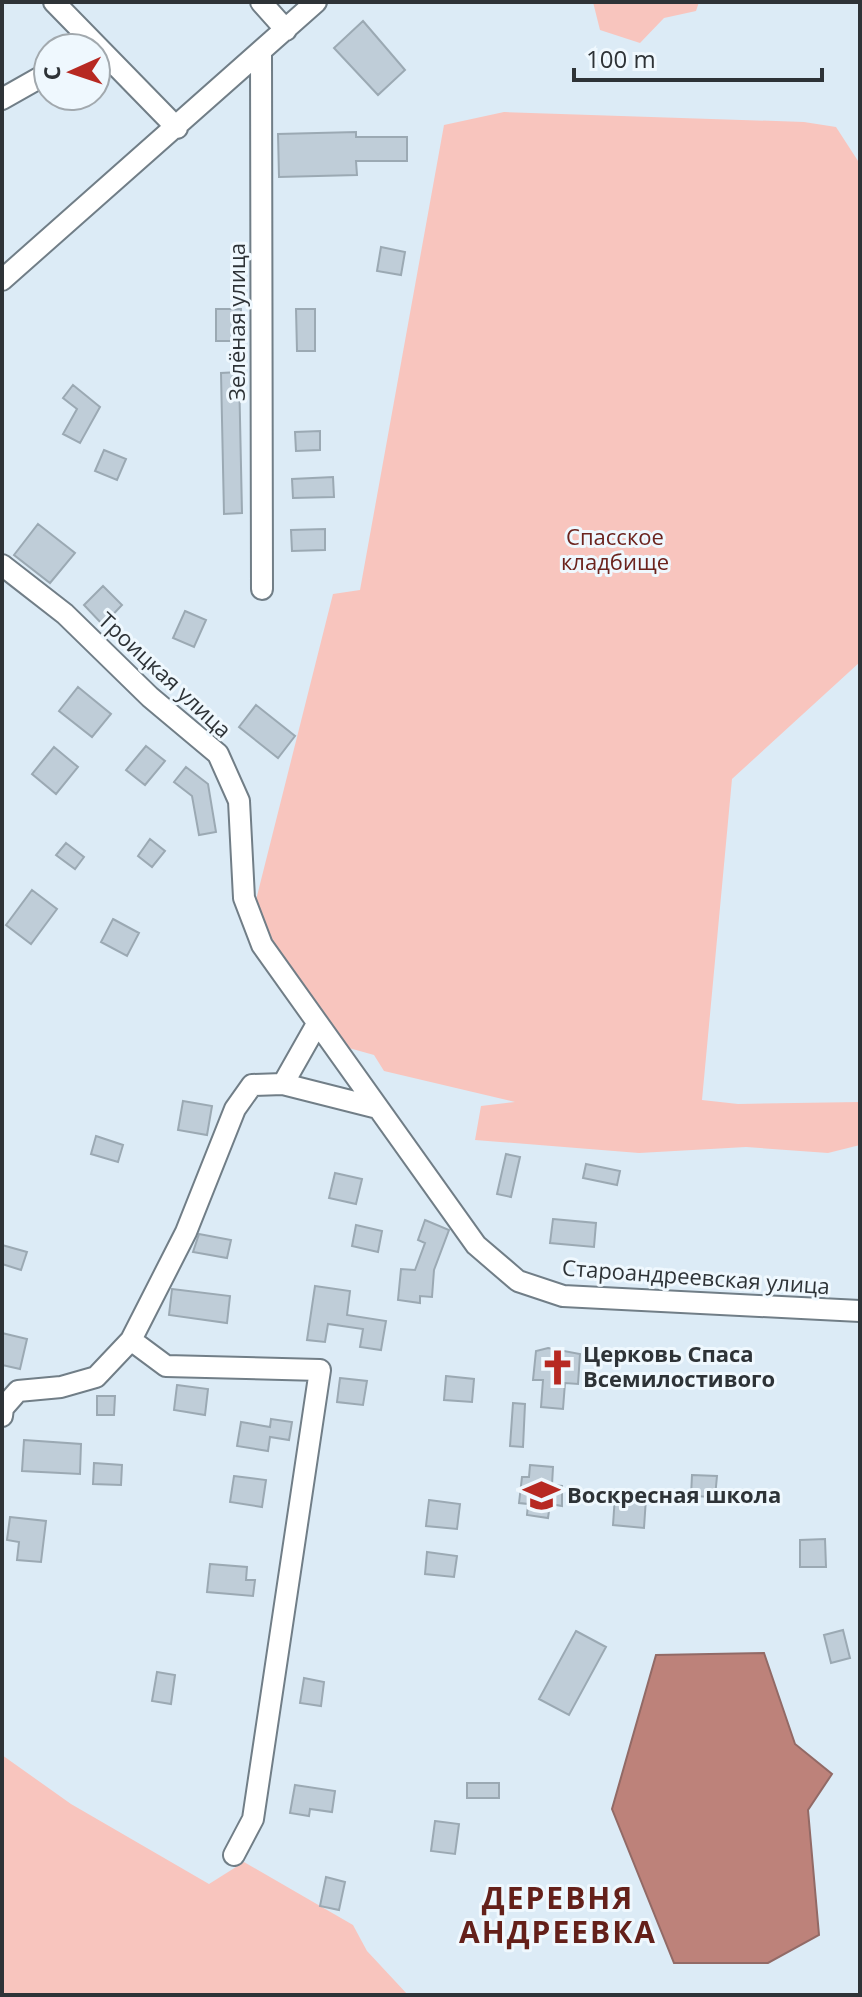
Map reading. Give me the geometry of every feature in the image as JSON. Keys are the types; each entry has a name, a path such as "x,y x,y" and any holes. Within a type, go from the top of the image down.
{"street":[{"path":"54,2 81,32"},
{"path":"261,2 286,30"},
{"path":"2,280 261,54 316,2"},
{"name":"Зелёная улица","path":"261,54 262,589"},
{"path":"112,64 177,128"},
{"path":"2,99 32,82"},
{"name":"Троицкая улица","path":"2,565 65,614 150,697 218,754 239,801 244,898 262,945 358,1076 374,1107"},
{"path":"283,1084 317,1024"},
{"path":"2,1416 3,1408 18,1391 61,1387 96,1377 131,1340 186,1232 235,1109 252,1085 283,1084 374,1107"},
{"name":"Староандреевская улица","path":"374,1107 476,1245 518,1281 563,1296 860,1311"},
{"path":"131,1340 166,1366 320,1370 253,1819 234,1855"}],"green space":[{"path":"593,2 699,2 696,11 664,18 640,43 600,30"},
{"name":"Спасское кладбище","path":"504,112 804,122 836,127 860,164 860,662 732,779 702,1100 738,1104 860,1102 860,1145 828,1153 746,1147 639,1153 475,1140 481,1106 515,1102 384,1071 374,1055 349,1048 288,977 256,900 333,594 360,590 444,125"},
{"path":"2,1755 71,1804 209,1884 244,1862 353,1925 367,1951 408,1995 2,1995"}],"shaded area":[{"path":"764,1653 795,1744 832,1774 808,1810 819,1935 768,1963 674,1963 612,1809 656,1655"}],"building":[{"path":"363,21 405,70 378,95 334,48"},
{"path":"356,132 356,137 407,137 407,161 356,161 357,175 279,177 278,134"},
{"path":"381,247 405,252 401,275 377,271"},
{"path":"216,309 241,309 241,341 216,341"},
{"path":"296,309 315,309 315,351 297,351"},
{"path":"239,372 242,513 224,514 221,373"},
{"path":"73,385 100,407 80,443 63,434 77,409 63,398"},
{"path":"320,431 320,450 296,451 295,432"},
{"path":"104,450 126,459 117,480 95,471"},
{"path":"333,477 334,497 293,498 292,479"},
{"path":"38,524 75,553 50,583 14,555"},
{"path":"325,529 325,550 292,551 291,530"},
{"path":"103,586 122,605 103,625 84,605"},
{"path":"185,611 206,620 194,647 173,638"},
{"path":"78,687 111,714 92,737 59,711"},
{"path":"256,705 295,736 278,758 239,727"},
{"path":"146,746 165,761 145,785 126,770"},
{"path":"54,747 78,767 56,794 32,774"},
{"path":"186,767 208,784 216,832 199,835 192,796 174,782"},
{"path":"150,839 165,851 152,867 138,856"},
{"path":"66,843 84,857 75,869 56,855"},
{"path":"32,890 57,909 31,944 6,925"},
{"path":"113,919 139,933 127,956 101,942"},
{"path":"183,1101 212,1106 207,1135 178,1130"},
{"path":"96,1136 123,1145 118,1162 91,1154"},
{"path":"506,1154 520,1157 511,1197 497,1194"},
{"path":"586,1164 620,1171 617,1185 583,1178"},
{"path":"335,1173 362,1179 356,1204 329,1198"},
{"path":"553,1219 596,1223 594,1247 550,1243"},
{"path":"425,1220 449,1230 434,1270 432,1297 420,1296 420,1303 398,1300 401,1269 415,1270 425,1243 418,1240"},
{"path":"356,1225 382,1231 378,1252 352,1246"},
{"path":"199,1234 231,1240 227,1258 193,1252"},
{"path":"2,1245 27,1252 21,1270 2,1264"},
{"path":"315,1286 350,1291 347,1315 386,1321 381,1350 360,1347 363,1329 328,1324 325,1342 307,1340"},
{"path":"172,1289 230,1296 227,1323 169,1315"},
{"path":"2,1333 27,1339 20,1369 2,1365"},
{"name":"Церковь Спаса Всемилостивого","path":"548,1348 580,1354 578,1384 565,1383 563,1409 541,1407 543,1380 533,1380 536,1351"},
{"path":"446,1376 474,1379 472,1402 444,1400"},
{"path":"340,1378 367,1381 363,1405 337,1402"},
{"path":"177,1385 208,1389 205,1415 174,1410"},
{"path":"97,1396 115,1396 114,1415 97,1415"},
{"path":"513,1403 525,1404 523,1447 510,1446"},
{"path":"271,1419 292,1422 289,1440 270,1437 268,1451 237,1446 241,1422 270,1427"},
{"path":"24,1440 81,1444 80,1474 22,1471"},
{"path":"94,1463 122,1465 121,1485 93,1484"},
{"name":"Воскресная школа","path":"530,1465 553,1467 552,1485 562,1486 562,1506 550,1504 548,1518 527,1515 528,1504 519,1503 522,1477 529,1477"},
{"path":"692,1475 717,1476 715,1497 691,1496"},
{"path":"234,1476 266,1480 262,1507 230,1502"},
{"path":"615,1496 646,1498 644,1528 613,1525"},
{"path":"429,1500 460,1504 457,1529 426,1526"},
{"path":"10,1517 46,1521 41,1562 17,1560 19,1542 7,1540"},
{"path":"825,1539 826,1567 800,1567 800,1540"},
{"path":"427,1552 457,1556 454,1577 425,1574"},
{"path":"210,1564 247,1567 246,1580 255,1580 253,1596 207,1592"},
{"path":"843,1630 850,1658 831,1663 824,1635"},
{"path":"576,1631 606,1647 569,1715 539,1699"},
{"path":"157,1672 175,1675 171,1704 152,1701"},
{"path":"304,1678 324,1682 321,1706 300,1703"},
{"path":"467,1783 499,1783 499,1798 467,1798"},
{"path":"295,1785 335,1791 332,1812 310,1809 309,1816 290,1813"},
{"path":"435,1821 459,1824 455,1854 431,1851"},
{"path":"326,1877 345,1882 339,1910 320,1906"}],"place":[{"name":"Церковь Спаса Всемилостивого","path":"557,1367"},
{"name":"Воскресная школа","path":"541,1495"}],"district":[{"name":"ДЕРЕВНЯ АНДРЕЕВКА","path":"558,1916"}]}
